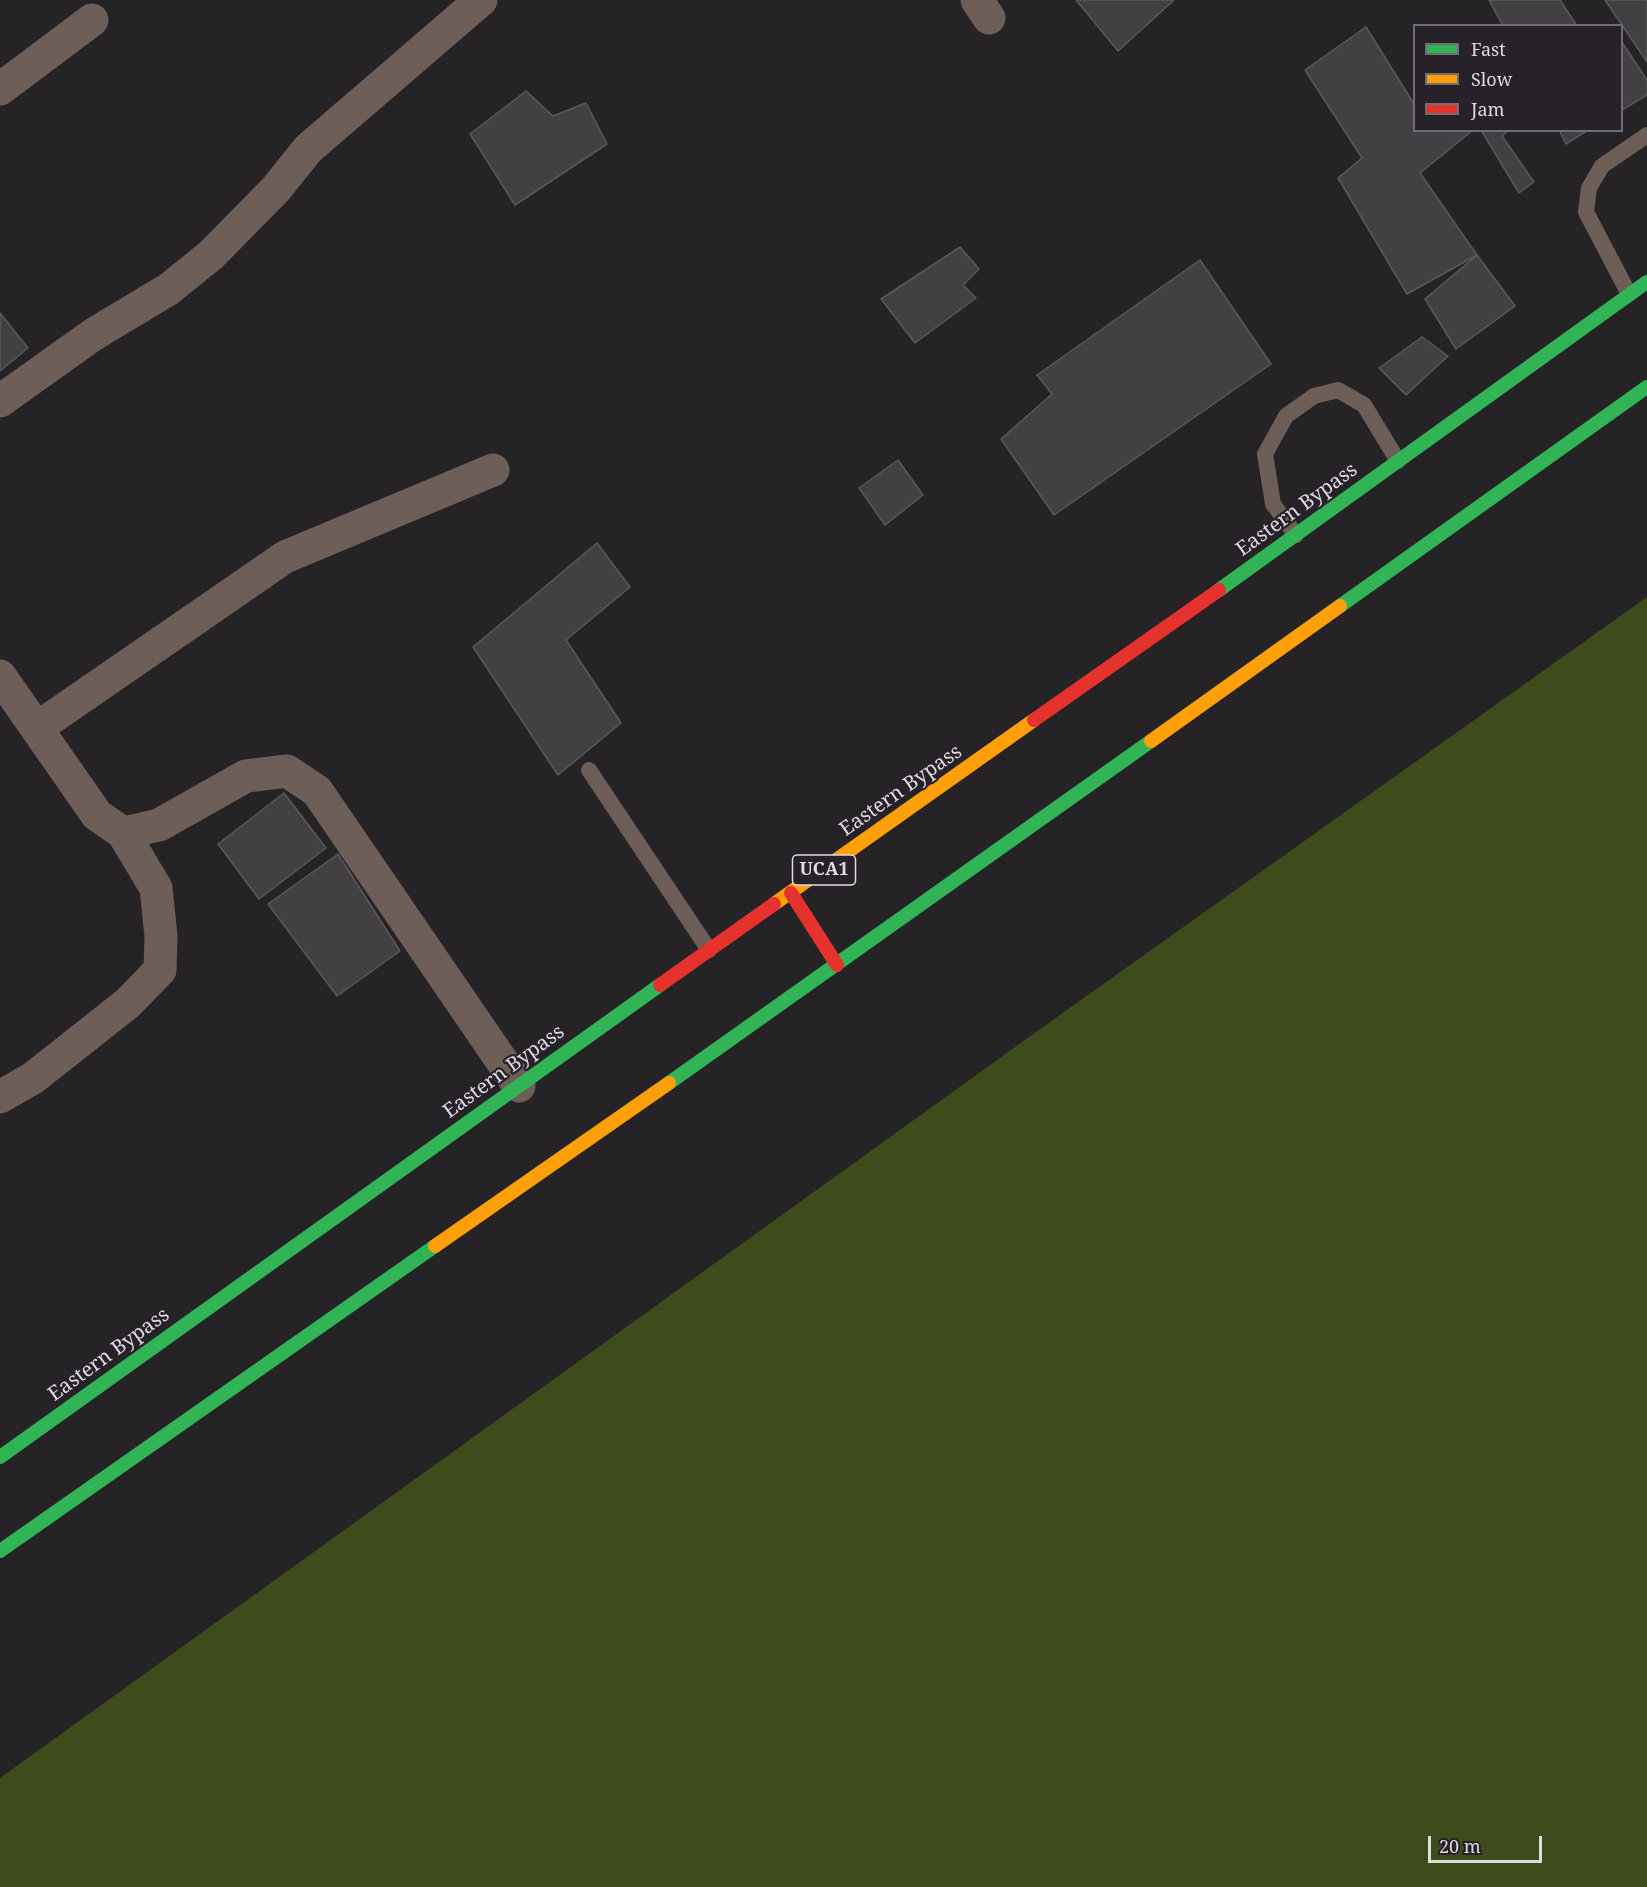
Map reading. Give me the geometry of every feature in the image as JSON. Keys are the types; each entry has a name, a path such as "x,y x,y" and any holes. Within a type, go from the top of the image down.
{"main road":[{"name":"Eastern Bypass","path":"0,1457 709,950 1296,536 1647,282"},
{"path":"0,1551 837,965 1647,387"},
{"path":"791,893 837,965"}],"street":[{"path":"0,400 94,334 169,289 211,255 276,189 308,148 482,0"},
{"path":"0,89 92,20"},
{"path":"37,728 285,557 493,470"},
{"path":"0,676 97,814 123,833 156,888 161,936 160,970 128,1003 33,1078 0,1097"},
{"path":"123,833 159,825 246,776 288,771 317,791 519,1086"}],"lane":[{"path":"1629,294 1586,212 1589,188 1602,166 1647,135"},
{"path":"1296,536 1273,504 1265,454 1286,416 1314,396 1338,390 1364,405 1398,461"},
{"path":"589,770 709,950"}],"green space":[{"path":"1647,597 1647,1887 0,1887 0,1778 1036,1032"}],"building":[{"path":"1076,0 1174,0 1118,51"},
{"path":"1489,0 1560,0 1576,24 1502,24"},
{"path":"1605,0 1647,0 1647,62 1623,24"},
{"path":"1366,27 1413,102 1413,132 1471,132 1420,173 1477,255 1407,294 1338,178 1362,158 1305,70"},
{"path":"1623,44 1647,80 1647,95 1623,109"},
{"path":"526,91 553,116 586,103 607,144 515,205 470,134"},
{"path":"1482,132 1507,132 1502,136 1534,182 1519,193"},
{"path":"1560,132 1585,132 1566,144"},
{"path":"960,247 979,269 963,285 976,298 915,343 881,299"},
{"path":"1477,255 1515,306 1456,349 1425,299"},
{"path":"1200,260 1271,364 1054,515 1001,439 1052,394 1037,375"},
{"path":"0,313 28,348 0,371"},
{"path":"1422,337 1448,356 1406,395 1379,368"},
{"path":"898,460 923,495 885,525 859,488"},
{"path":"597,543 630,587 566,640 621,723 558,775 473,647"},
{"path":"284,793 326,848 259,899 218,844"},
{"path":"338,854 400,951 337,996 268,904"}],"traffic: fast":[{"path":"1219,590 1647,282"},
{"path":"1340,606 1647,387"},
{"path":"669,1083 1151,741"},
{"path":"0,1457 660,985"},
{"path":"0,1551 435,1246"}],"traffic: slow":[{"path":"1151,741 1340,606"},
{"path":"774,904 1034,720"},
{"path":"435,1246 669,1083"}],"traffic: jam":[{"path":"1034,720 1219,590"},
{"path":"791,893 837,965"},
{"path":"660,985 774,904"}]}
